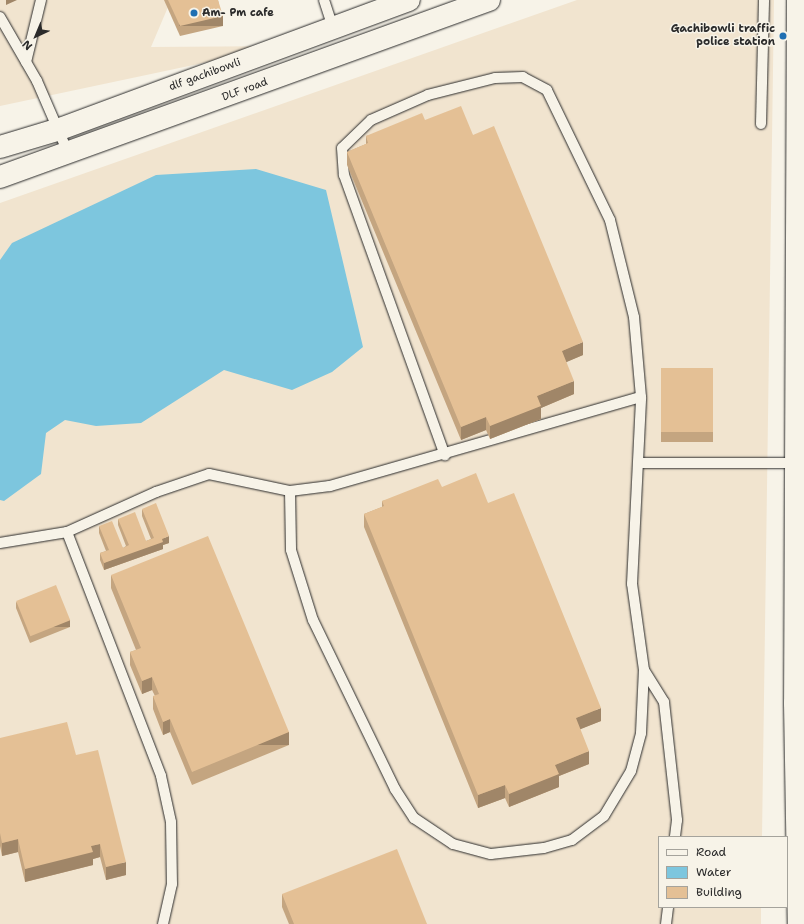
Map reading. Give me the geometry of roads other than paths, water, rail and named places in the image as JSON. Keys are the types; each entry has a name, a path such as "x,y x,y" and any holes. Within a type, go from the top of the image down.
{"main road":[{"name":"dlf gachibowli","path":"0,147 60,129 409,0"},
{"name":"DLF road","path":"0,177 69,155 489,0"},
{"path":"798,0 795,463 799,924"}],"lane":[{"path":"26,62 40,0"},
{"path":"324,0 333,28"},
{"path":"762,124 764,0"},
{"path":"0,17 26,62 60,129 69,155"},
{"path":"290,491 291,550 313,620 350,701 395,789 414,818 453,844 491,854 544,848 572,840 604,816 631,771 641,733 644,670 632,584 639,463 640,397 634,317 610,220 547,90 523,77 495,78 428,95 371,120 342,148 344,175 445,455"},
{"path":"0,543 67,532 156,492 209,474 290,491 357,480 640,397"},
{"path":"639,463 795,463"},
{"path":"67,532 161,776 171,822 172,884 163,924"},
{"path":"644,670 664,702 677,820 675,836"},
{"path":"666,924 668,908"}],"water":[{"path":"256,169 326,190 363,347 332,372 292,390 224,370 141,423 96,426 65,420 46,433 41,474 4,501 0,500 0,260 12,243 156,175"}],"place":[{"name":"Am- Pm cafe","path":"194,13"},
{"name":"Gachibowli traffic police station","path":"783,36"}]}
